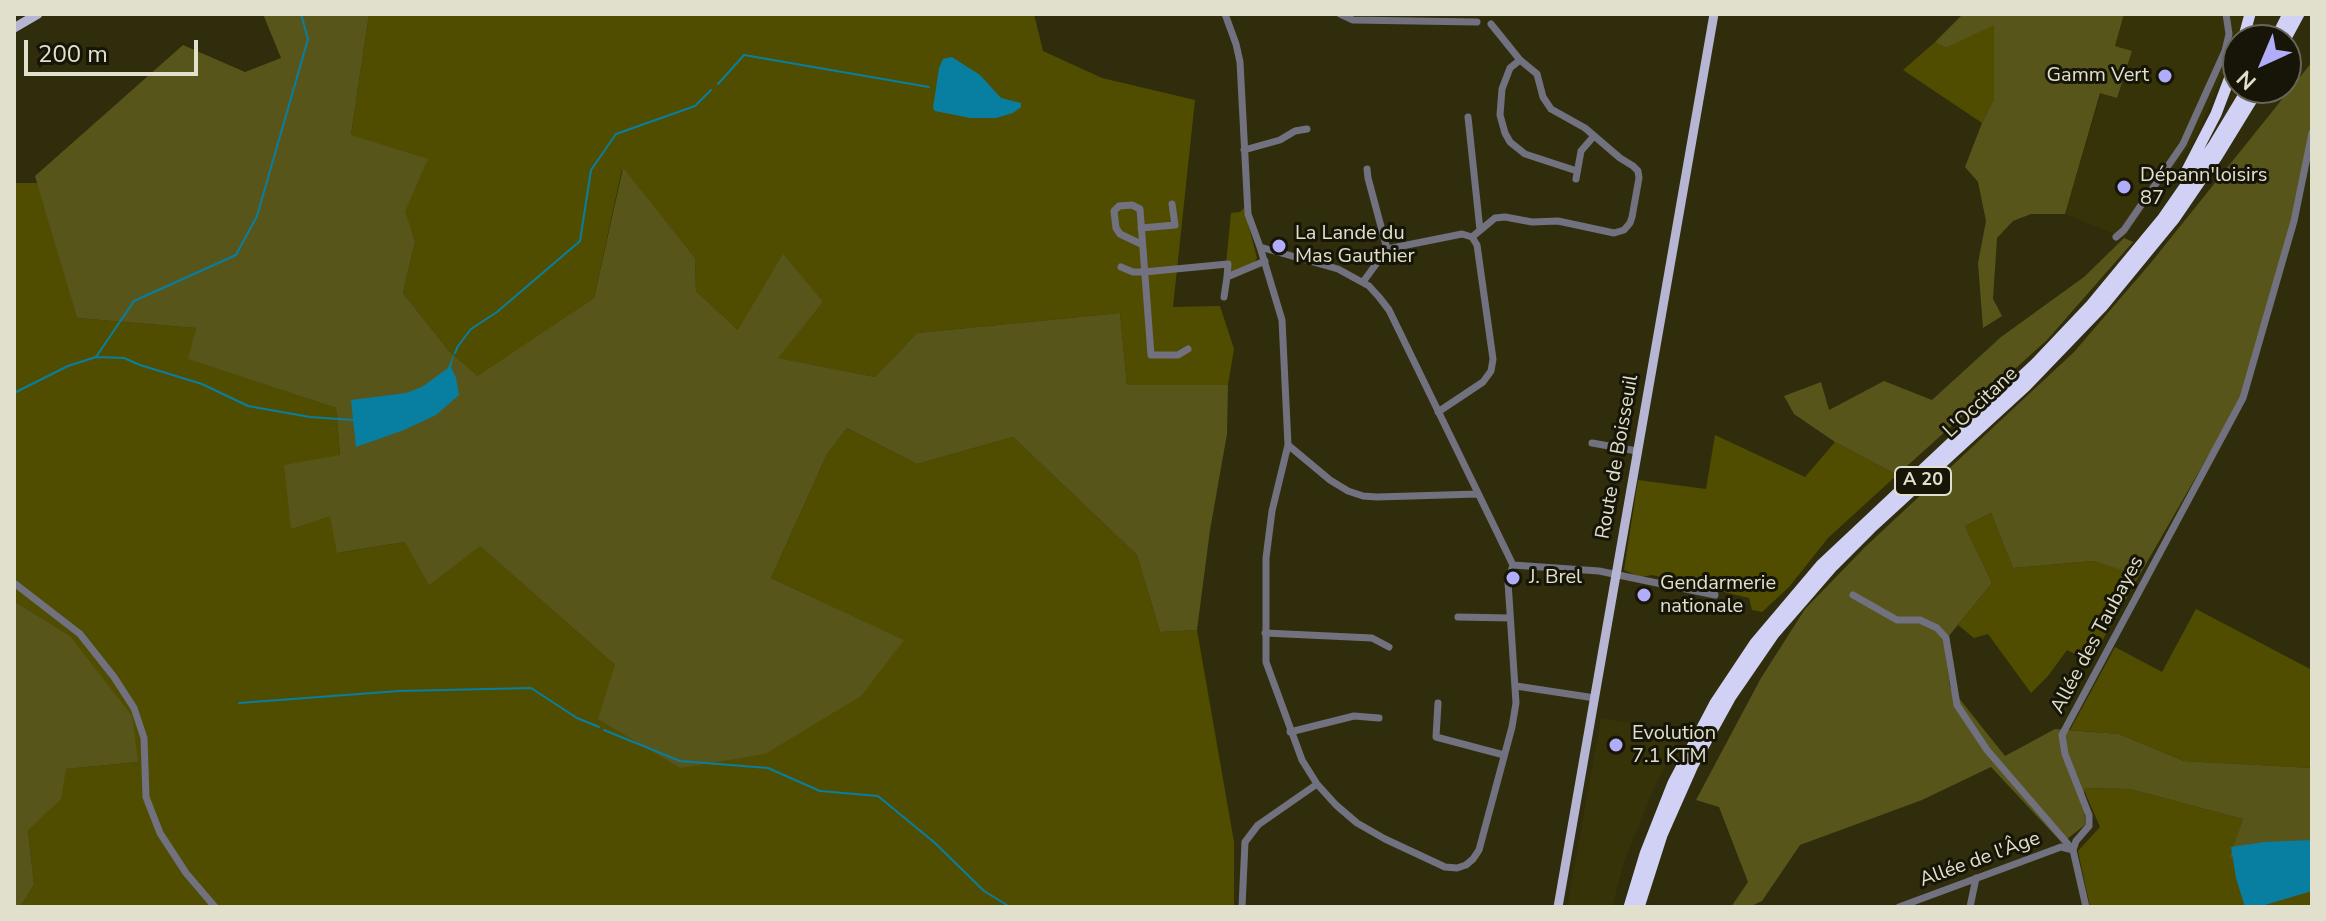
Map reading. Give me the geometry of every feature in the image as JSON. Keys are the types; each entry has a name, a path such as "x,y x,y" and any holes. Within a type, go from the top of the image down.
{"highway":[{"path":"2148,237 2153,223 2200,148 2222,100"},
{"name":"L'Occitane","path":"1629,907 1645,854 1673,783 1721,694 1763,633 1799,589 1845,541 2067,331 2163,218 2238,104"},
{"name":"L'Occitane","path":"1639,907 1662,835 1693,765 1723,708 1774,634 1843,557 2026,386 2102,307 2175,218 2249,104"}],"main road":[{"path":"14,28 38,14"},
{"name":"Route de Boisseuil","path":"1558,907 1714,14"}],"street":[{"path":"1225,14 1240,62 1248,214 1282,320 1288,445 1272,511 1266,558 1266,662 1290,732 1317,784 1357,823 1445,867 1457,868 1466,865 1479,850 1512,727 1516,686 1508,582 1513,565 1389,310 1379,297 1363,282 1338,269 1260,247"},
{"path":"1340,14 1353,20 1477,22"},
{"path":"2116,237 2183,144 2225,51 2229,34 2226,14"},
{"path":"1472,237 1495,218 1505,217 1532,222 1558,221 1614,233 1624,230 1632,217 1639,178 1638,171 1585,128 1551,109 1543,97 1537,74 1520,60 1491,24"},
{"path":"1520,60 1510,68 1502,89 1500,115 1505,133 1518,150 1577,175 1581,151 1594,136"},
{"path":"1468,117 1480,230"},
{"path":"1244,150 1307,129"},
{"name":"Allée des Taubayes","path":"2073,850 2076,841 2089,826 2089,815 2065,754 2062,735 2243,398 2294,221 2312,133"},
{"path":"1367,169 1387,249"},
{"path":"1141,228 1175,225 1172,204"},
{"path":"1141,244 1120,234 1116,228 1114,211 1119,206 1132,205 1140,209 1151,355 1178,355 1188,349"},
{"path":"1363,282 1387,249 1462,234 1472,237 1477,245 1493,359 1491,371 1483,382 1438,412"},
{"path":"1227,277 1265,261"},
{"path":"1121,267 1144,272 1228,264 1224,297"},
{"path":"1592,443 1637,451"},
{"path":"1288,445 1330,480 1363,496 1478,494"},
{"path":"1513,565 1599,571 1715,595"},
{"path":"14,583 80,634 134,708 144,738 146,797 160,833 186,873 215,907"},
{"path":"1853,595 1897,620 1920,620 1937,628 1946,638 1957,705 1987,750 2073,850 2086,907"},
{"path":"1458,617 1510,618"},
{"path":"1265,633 1372,638 1389,647"},
{"path":"1516,686 1595,698"},
{"path":"1438,703 1436,737 1504,755"},
{"path":"1290,732 1354,716 1379,718"},
{"path":"1242,907 1245,842 1258,825 1317,784"},
{"name":"Allée de l'Âge","path":"1899,907 2061,847 2073,850"},
{"path":"1970,907 1976,878"}],"shaded area":[{"path":"263,14 369,14 351,135 428,159 405,211 415,242 403,293 449,351 478,376 594,298 623,168 695,258 696,291 738,330 783,254 823,302 778,358 875,377 917,333 1120,313 1127,385 1228,385 1227,434 1197,630 1160,632 1137,555 1013,437 917,464 847,428 827,454 771,578 904,640 861,696 765,754 680,768 598,719 615,665 480,546 429,585 405,542 337,553 330,516 291,529 284,465 340,455 336,408 188,359 196,328 77,318 35,176 183,45 245,72 281,58"},
{"path":"369,14 1034,14 1043,51 1102,78 1195,100 1173,307 1220,306 1234,349 1228,385 1127,385 1120,313 917,333 875,377 777,358 823,302 738,330 696,291 695,258 622,169 594,298 479,377 449,351 403,293 415,242 404,211 351,135"},
{"path":"1963,14 2124,14 2115,46 2132,51 2117,98 2100,93 2065,214 2031,214 2013,221 1997,238 1993,299 2002,316 1983,328 1978,263 1986,221 1978,182 1965,167 1994,99 1994,25 1946,48 1935,42"},
{"path":"2124,14 2247,14 2243,24 2222,24 2222,75 2198,133 2124,238 2065,214 2101,93 2117,97 2132,51 2115,47"},
{"path":"1994,24 1994,99 1982,123 1903,70 1935,42 1946,48"},
{"path":"2312,62 2312,135 2285,252 2239,402 2139,576 2094,561 2013,568 1991,513 1965,526 1992,583 1944,642 1950,687 2005,756 2055,729 2119,734 2184,761 2312,768 2312,849 2229,858 2243,819 2130,789 2084,788 2085,825 2062,843 1991,767 1922,800 1800,845 1762,901 1749,907 1731,907 1748,882 1719,807 1696,800 1761,678 1805,609 1865,547 2074,352 2149,265 2278,104 2302,104 2302,74"},
{"path":"14,183 38,183 77,318 196,328 189,359 336,408 340,455 331,516 338,553 405,542 479,545 615,665 903,640 771,578 827,454 847,428 917,464 1013,437 1137,555 1160,632 1197,630 1234,842 1234,907 20,907 34,885 28,830 66,769 138,762 69,635 14,601"},
{"path":"1244,208 1257,258 1254,263 1225,274 1231,213"},
{"path":"2124,238 2133,242 2047,340 1897,475 1835,442 1794,414 1784,396 1821,382 1829,410 1884,381 1932,400 2001,337 2084,277"},
{"path":"1715,435 1805,477 1835,442 1897,475 1828,538 1789,587 1762,612 1752,610 1749,598 1652,575 1640,577 1624,570 1638,480 1706,489"},
{"path":"1991,513 2013,568 2095,561 2139,576 2090,662 2067,650 2031,693 1988,634 1974,638 1958,625 1992,583 1965,526"},
{"path":"14,601 69,635 132,716 138,762 66,769 61,799 28,830 34,885 20,907 14,907"},
{"path":"2196,609 2312,670 2312,768 2184,761 2119,734 2070,730 2115,647 2162,672"},
{"path":"1601,718 1683,732 1656,784 1624,862 1612,907 1567,907"},
{"path":"2083,788 2130,789 2243,819 2230,857 2312,849 2312,907 2090,907 2078,851 2100,827"}],"water":[{"path":"952,57 980,75 1001,98 1021,103 1021,107 996,118 970,118 935,111 939,68 943,59"},
{"path":"455,351 451,367 459,395 436,415 356,447 351,400 406,393 422,387 448,368"},
{"path":"2312,840 2312,891 2258,907 2245,907 2231,847"}],"waterway":[{"path":"14,393 68,366 96,357 134,301 236,255 257,216 308,39 301,14"},
{"path":"718,84 744,55 929,87"},
{"path":"455,353 471,329 497,312 580,241 591,170 616,134 695,106 711,90"},
{"path":"96,357 124,358 202,384 248,406 310,417 353,420"},
{"path":"239,703 399,691 531,688 577,718 599,727"},
{"path":"604,730 680,761 768,768 820,791 878,796 935,843 984,891 1010,907"}],"place":[{"name":"Gamm Vert","path":"2165,76"},
{"name":"Dépann'loisirs 87","path":"2124,187"},
{"name":"La Lande du Mas Gauthier","path":"1279,246"},
{"name":"J. Brel","path":"1513,578"},
{"name":"Gendarmerie nationale","path":"1644,595"},
{"name":"Evolution 7.1 KTM","path":"1616,745"}]}
